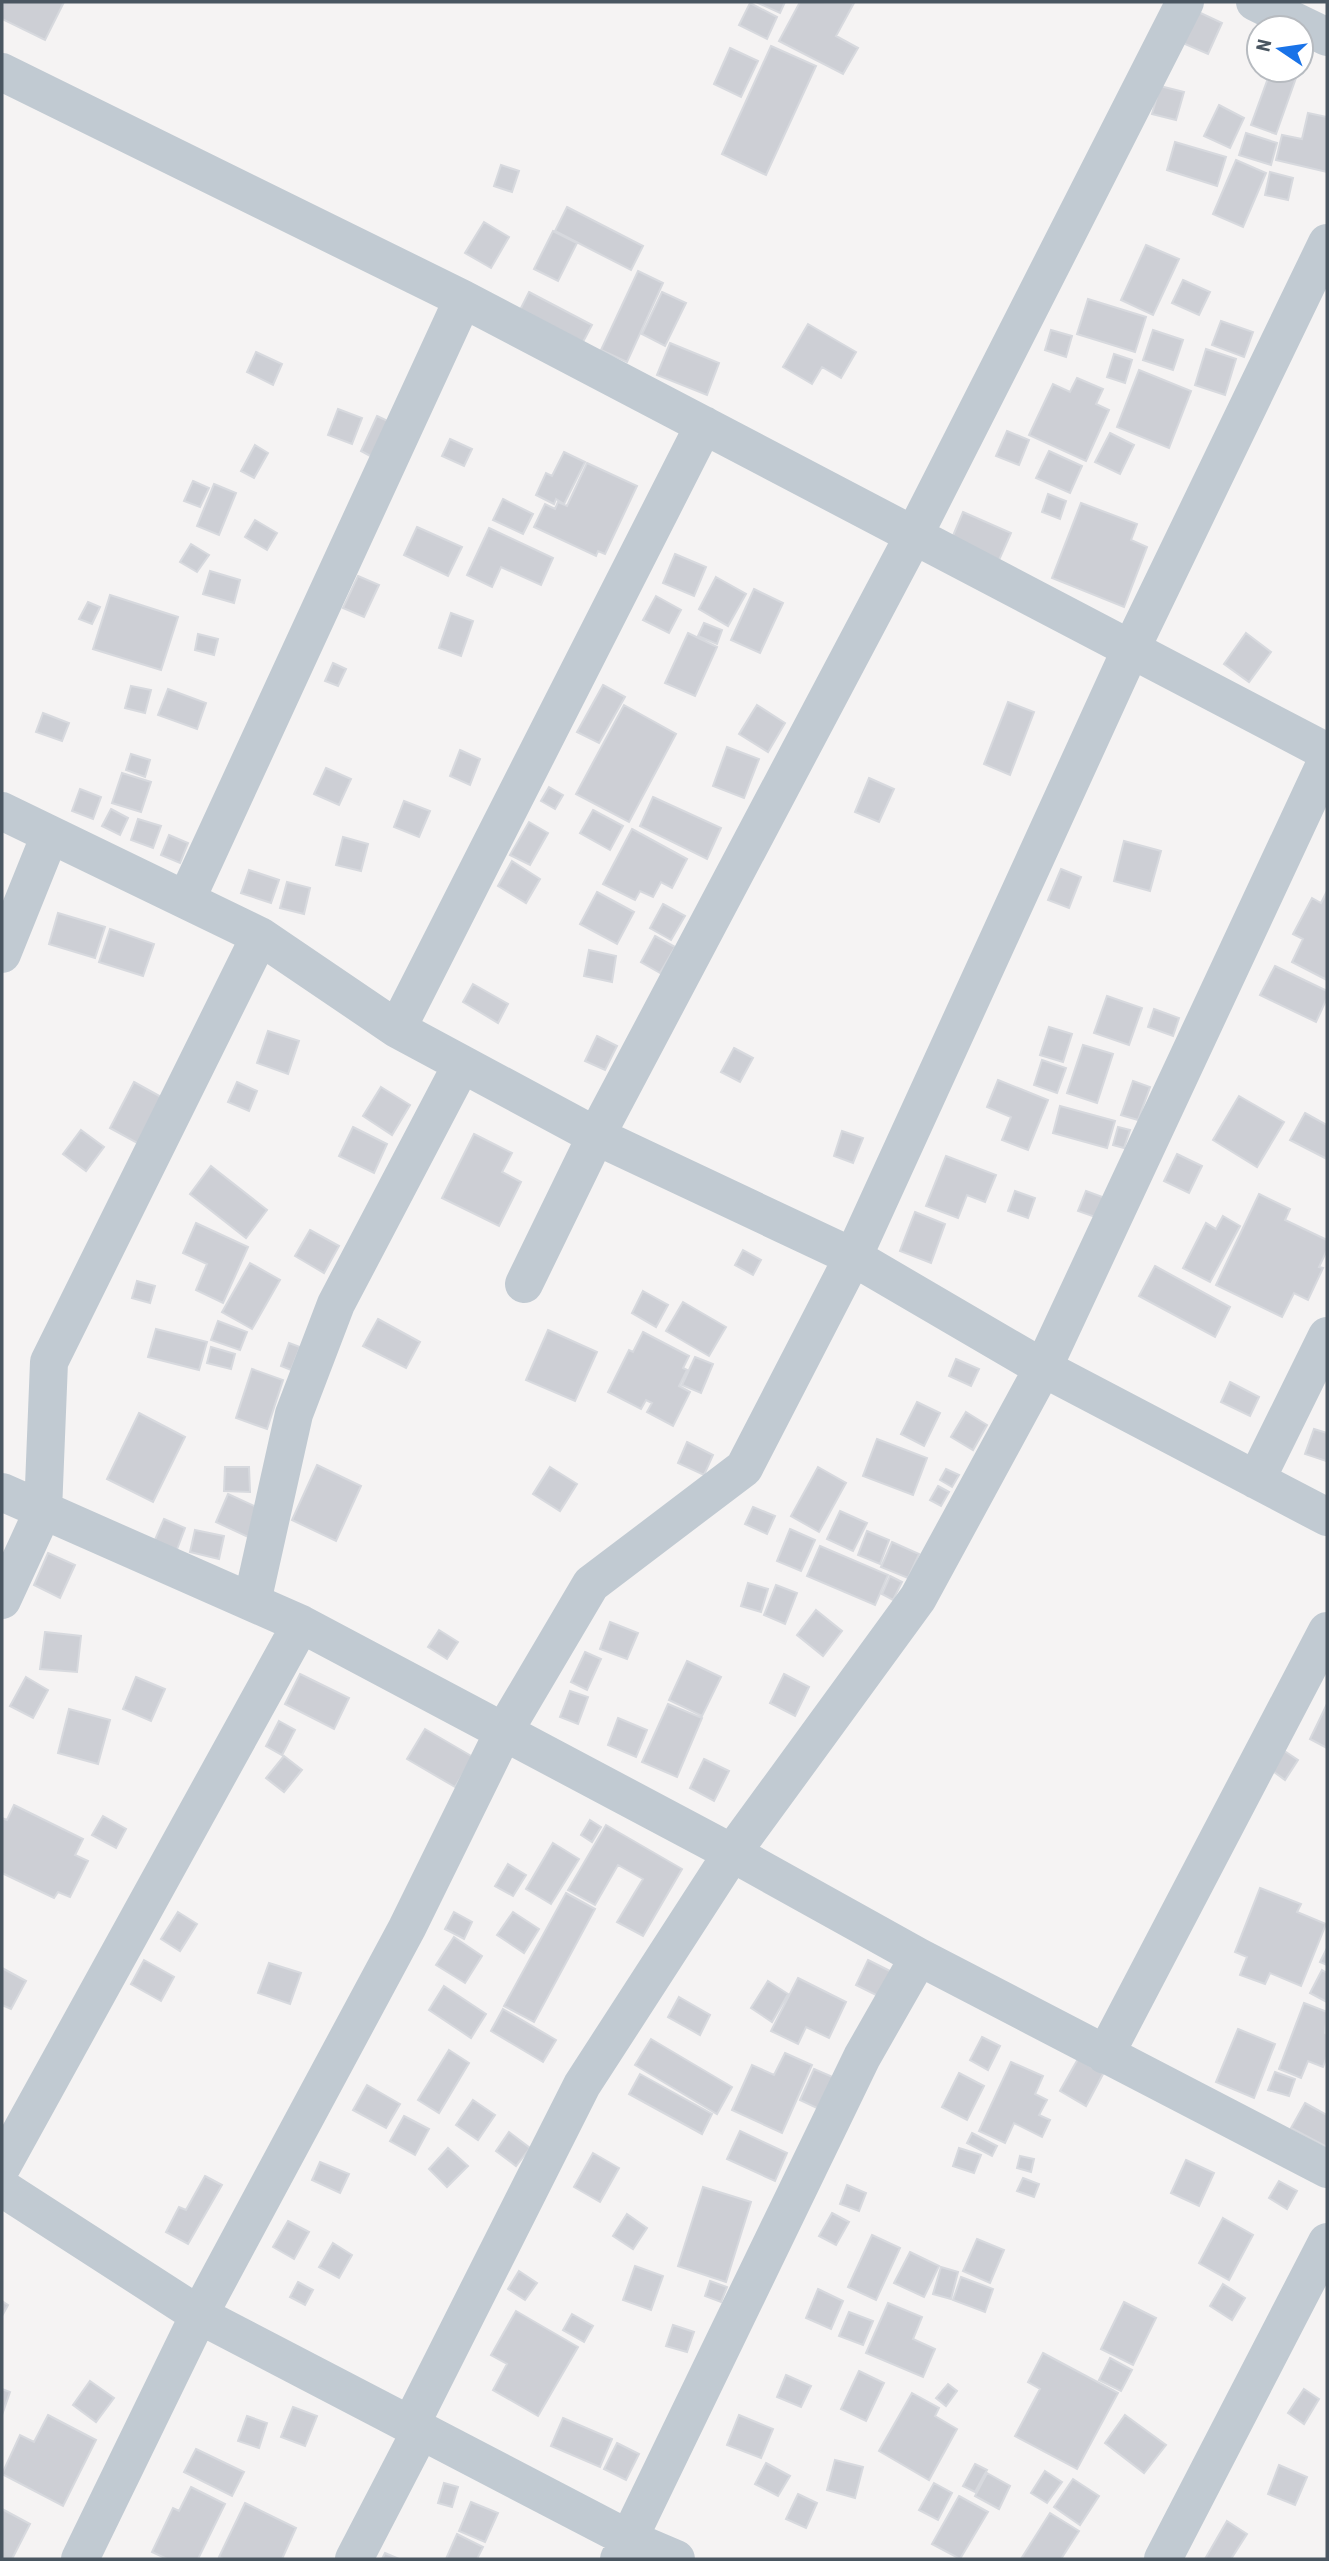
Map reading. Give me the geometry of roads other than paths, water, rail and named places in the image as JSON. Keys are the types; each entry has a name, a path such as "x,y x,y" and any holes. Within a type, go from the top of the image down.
{"street":[{"path":"524,1284 596,1136 914,535 1185,2"},
{"path":"1255,2 1327,37"},
{"path":"2,72 463,299 1327,752"},
{"path":"80,2559 199,2315 407,1928 503,1733 590,1584 744,1468 853,1257 1130,649 1327,243"},
{"path":"186,900 463,299"},
{"path":"397,1028 704,425"},
{"path":"354,2559 582,2085 732,1853 918,1598 1043,1368 1327,760"},
{"path":"2,811 260,936 397,1028 462,1064 596,1136 853,1257 1043,1368 1327,1517"},
{"path":"2,954 50,835"},
{"path":"2,1600 43,1511 49,1362 260,936"},
{"path":"251,1602 294,1414 336,1304 462,1064"},
{"path":"1256,1479 1327,1336"},
{"path":"2,1492 301,1624 732,1853 919,1957 1327,2169"},
{"path":"2,2165 301,1624"},
{"path":"1105,2055 1327,1631"},
{"path":"624,2549 862,2057 919,1957"},
{"path":"2,2188 199,2315 416,2427 624,2549 676,2559"},
{"path":"1163,2559 1327,2242"}]}
